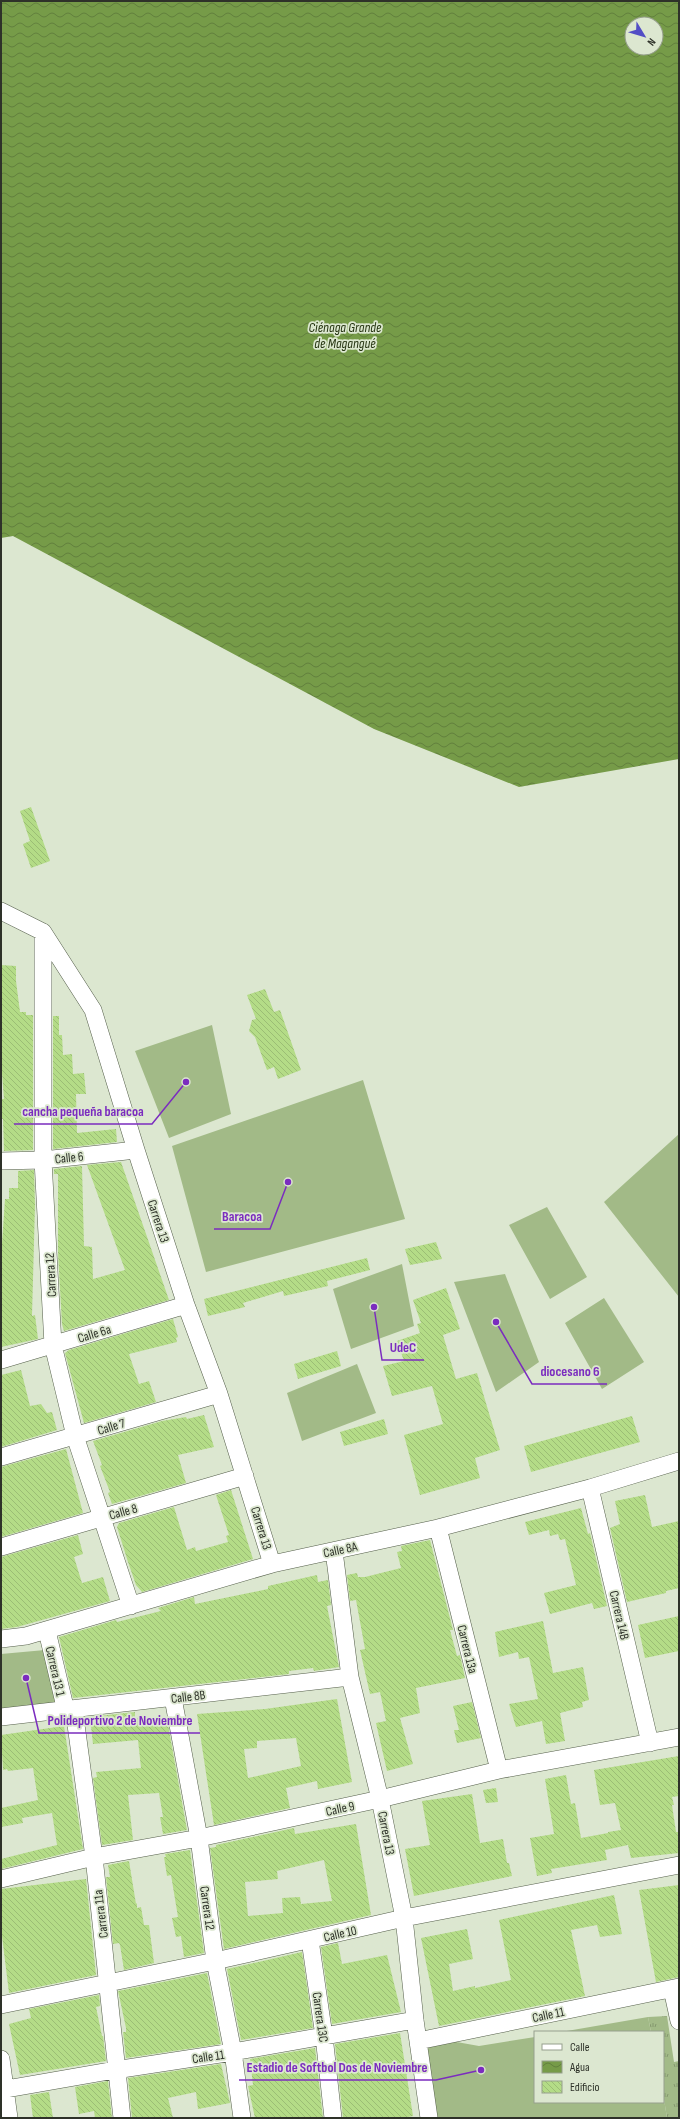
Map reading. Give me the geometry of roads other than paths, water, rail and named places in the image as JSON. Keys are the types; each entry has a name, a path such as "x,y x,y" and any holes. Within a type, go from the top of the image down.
{"street":[{"path":"1,911 43,932"},
{"name":"Carrera 13","path":"43,932 93,1010 186,1305 220,1394 272,1564"},
{"name":"Carrera 12","path":"43,932 44,1160 54,1345 75,1436 131,1606"},
{"name":"Calle 6","path":"1,1161 44,1160 136,1150"},
{"name":"Calle 6a","path":"1,1360 186,1305"},
{"name":"Calle 7","path":"1,1457 220,1394"},
{"name":"Calle 8A","path":"1,1639 26,1636 272,1564 438,1528 590,1488 679,1461"},
{"name":"Calle 8","path":"1,1547 245,1476"},
{"name":"Carrera 14B","path":"590,1488 650,1743"},
{"name":"Carrera 13a","path":"438,1528 499,1770"},
{"name":"Carrera 13","path":"334,1551 350,1677 380,1799 404,1918 415,2020 429,2118"},
{"name":"Carrera 13 1","path":"47,1630 70,1710"},
{"name":"Calle 8B","path":"1,1717 350,1677"},
{"name":"Carrera 12","path":"173,1698 198,1838 215,1962 233,2052 242,2118"},
{"name":"Carrera 11a","path":"70,1710 94,1857 122,2118"},
{"name":"Calle 9","path":"1,1879 94,1857 198,1838 380,1799 499,1770 679,1738"},
{"name":"Calle 10","path":"1,2005 108,1982 215,1962 404,1918 679,1864"},
{"name":"Carrera 13C","path":"310,1940 324,2036 333,2118"},
{"path":"676,1988 679,2021"},
{"name":"Calle 11","path":"418,2041 676,1988"},
{"name":"Calle 11","path":"3,2089 233,2052 415,2020"},
{"path":"1,2059 3,2089 10,2118"}],"water":[{"name":"Ciénaga Grande de Magangué","path":"1,1 679,1 679,759 519,787 374,729 13,536 1,538"}],"place":[{"name":"cancha pequeña baracoa","path":"186,1082"},
{"name":"Baracoa","path":"288,1182"},
{"name":"UdeC","path":"374,1307"},
{"name":"diocesano 6","path":"496,1322"},
{"name":"Polideportivo 2 de Noviembre","path":"26,1678"},
{"name":"Estadio de Softbol Dos de Noviembre","path":"481,2070"}]}
